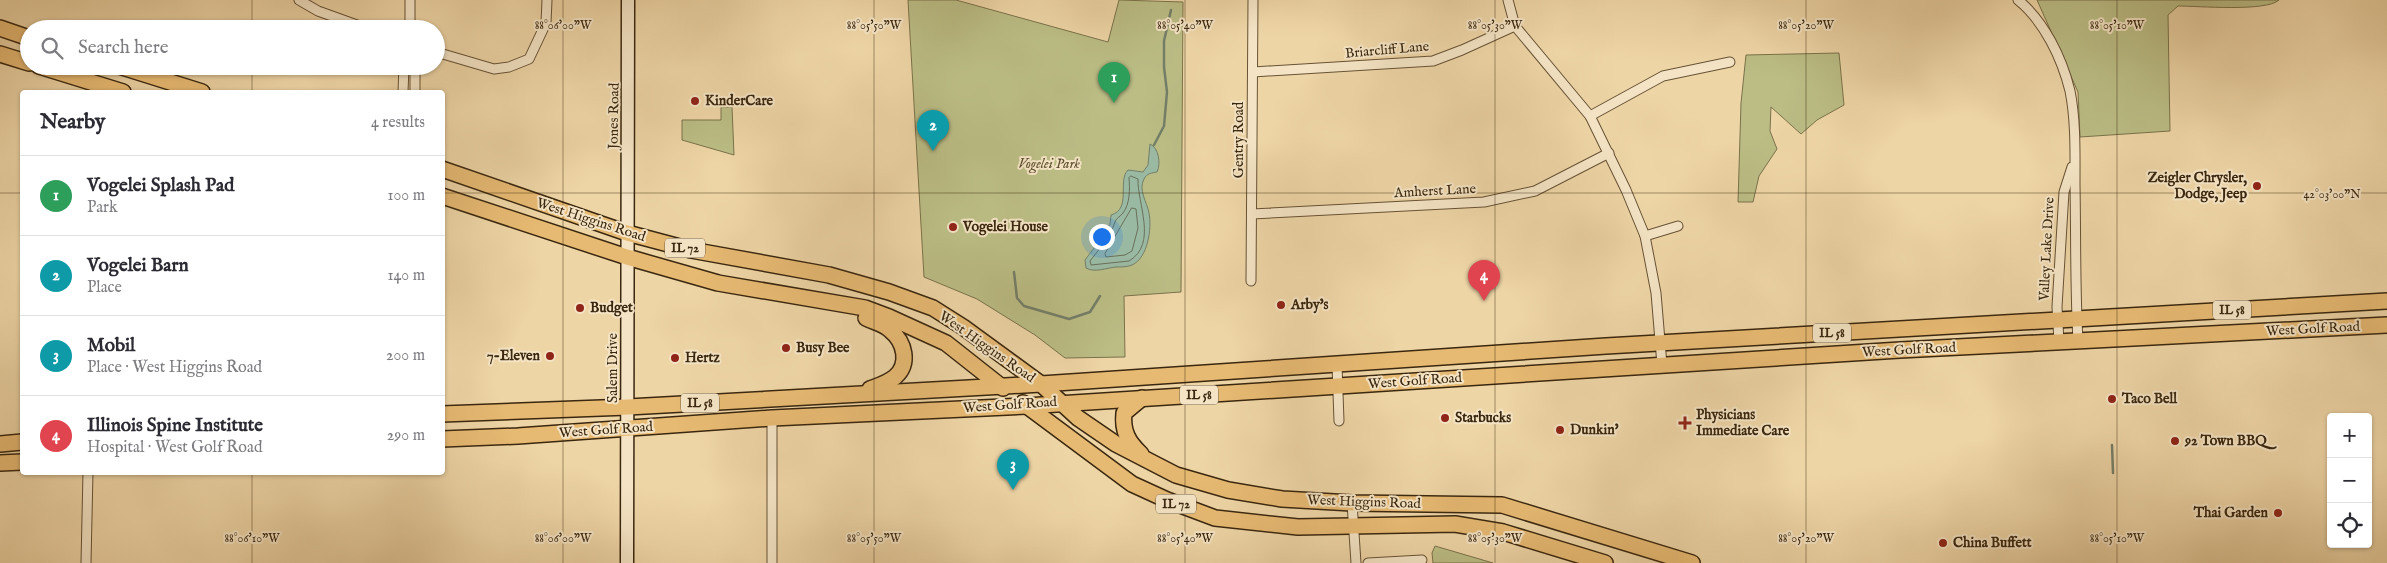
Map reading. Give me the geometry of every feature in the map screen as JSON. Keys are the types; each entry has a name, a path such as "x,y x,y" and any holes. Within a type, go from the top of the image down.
{"main road":[{"path":"0,28 20,35"},
{"path":"0,54 20,60"},
{"path":"68,75 116,90"},
{"path":"148,75 196,90"},
{"name":"West Higgins Road","path":"445,170 627,233 691,250 829,275 889,292 932,308 1041,384 1078,418 1116,444 1176,475 1228,490 1282,499 1352,503 1502,505 1692,563"},
{"name":"West Higgins Road","path":"445,197 627,257 718,282 865,308 925,332 946,343 1026,406 1132,484 1215,518 1298,527 1455,524 1503,532 1605,563"},
{"name":"West Golf Road","path":"445,414 628,407 1041,384 1660,343 2387,301"},
{"path":"832,303 891,330 903,347 904,358 897,375 887,382 861,393"},
{"name":"West Golf Road","path":"445,438 772,418 1026,406 1060,402 1662,365 2387,325"},
{"path":"1142,398 1124,413 1124,432 1132,445 1154,464"},
{"path":"0,444 20,442"},
{"path":"0,463 20,462"}],"street":[{"path":"299,0 318,11 343,20"},
{"path":"410,0 410,20"},
{"path":"445,55 494,69 509,67 529,59 546,22 546,0"},
{"name":"Jones Road","path":"627,233 630,46 628,0"},
{"name":"Gentry Road","path":"1251,281 1253,0"},
{"path":"1508,0 1516,26 1590,116 1626,190 1645,236 1656,293 1662,365"},
{"name":"Valley Lake Drive","path":"2018,0 2027,7 2042,27 2064,70 2070,93 2075,160 2078,341"},
{"name":"Briarcliff Lane","path":"1253,72 1432,61 1516,26"},
{"path":"1590,116 1663,76 1730,62"},
{"path":"403,90 404,75"},
{"path":"415,75 415,90"},
{"name":"Amherst Lane","path":"1252,214 1484,202 1509,198 1535,191 1609,153"},
{"name":"Valley Lake Drive","path":"2059,342 2058,320 2064,192 2075,160"},
{"path":"1645,236 1678,226"},
{"name":"Salem Drive","path":"627,233 629,428 627,563"},
{"path":"1337,365 1339,421"},
{"path":"772,418 772,563"},
{"path":"86,563 88,475"},
{"path":"1352,503 1356,563"},
{"path":"1368,563 1422,560"}],"green space":[{"name":"Vogelei Park","path":"908,0 956,0 1108,42 1119,0 1183,2 1181,292 1124,296 1125,357 1065,358 1035,335 977,299 924,277"},
{"path":"2037,0 2279,0 2272,4 2247,7 2178,6 2168,15 2170,131 2080,137 2078,92"},
{"path":"1839,53 1844,105 1817,120 1801,134 1771,107 1770,131 1777,149 1759,176 1753,202 1738,202 1741,103 1746,55"},
{"path":"721,107 732,107 734,155 682,140 682,120 721,120"},
{"path":"1435,546 1493,563 1433,563 1432,553"}],"water":[{"path":"1150,144 1157,153 1159,165 1157,172 1147,176 1142,183 1142,192 1149,213 1150,226 1148,242 1142,256 1132,265 1128,266 1097,270 1086,268 1085,260 1101,239 1102,230 1110,225 1111,215 1121,207 1125,175 1128,170 1143,172 1148,165"}],"waterway":[{"path":"1154,145 1164,126 1167,92 1164,67 1164,41 1171,10"},
{"path":"1014,272 1017,298 1024,306 1069,319 1090,312 1100,296"},
{"path":"2112,445 2113,473"}],"place":[{"name":"KinderCare","path":"695,101"},
{"name":"Vogelei Splash Pad","path":"1114,103"},
{"name":"Vogelei Barn","path":"933,151"},
{"name":"Zeigler Chrysler, Dodge, Jeep","path":"2257,186"},
{"name":"Vogelei House","path":"953,227"},
{"name":"Illinois Spine Institute","path":"1484,301"},
{"name":"Arby's","path":"1281,305"},
{"name":"Budget","path":"580,308"},
{"name":"Busy Bee","path":"786,348"},
{"name":"7-Eleven","path":"550,356"},
{"name":"Hertz","path":"675,358"},
{"name":"Taco Bell","path":"2112,399"},
{"name":"Starbucks","path":"1445,418"},
{"name":"Physicians Immediate Care","path":"1685,423"},
{"name":"Dunkin'","path":"1560,430"},
{"name":"92 Town BBQ","path":"2175,441"},
{"name":"Mobil","path":"1013,490"},
{"name":"Thai Garden","path":"2278,513"},
{"name":"China Buffett","path":"1943,543"}]}
